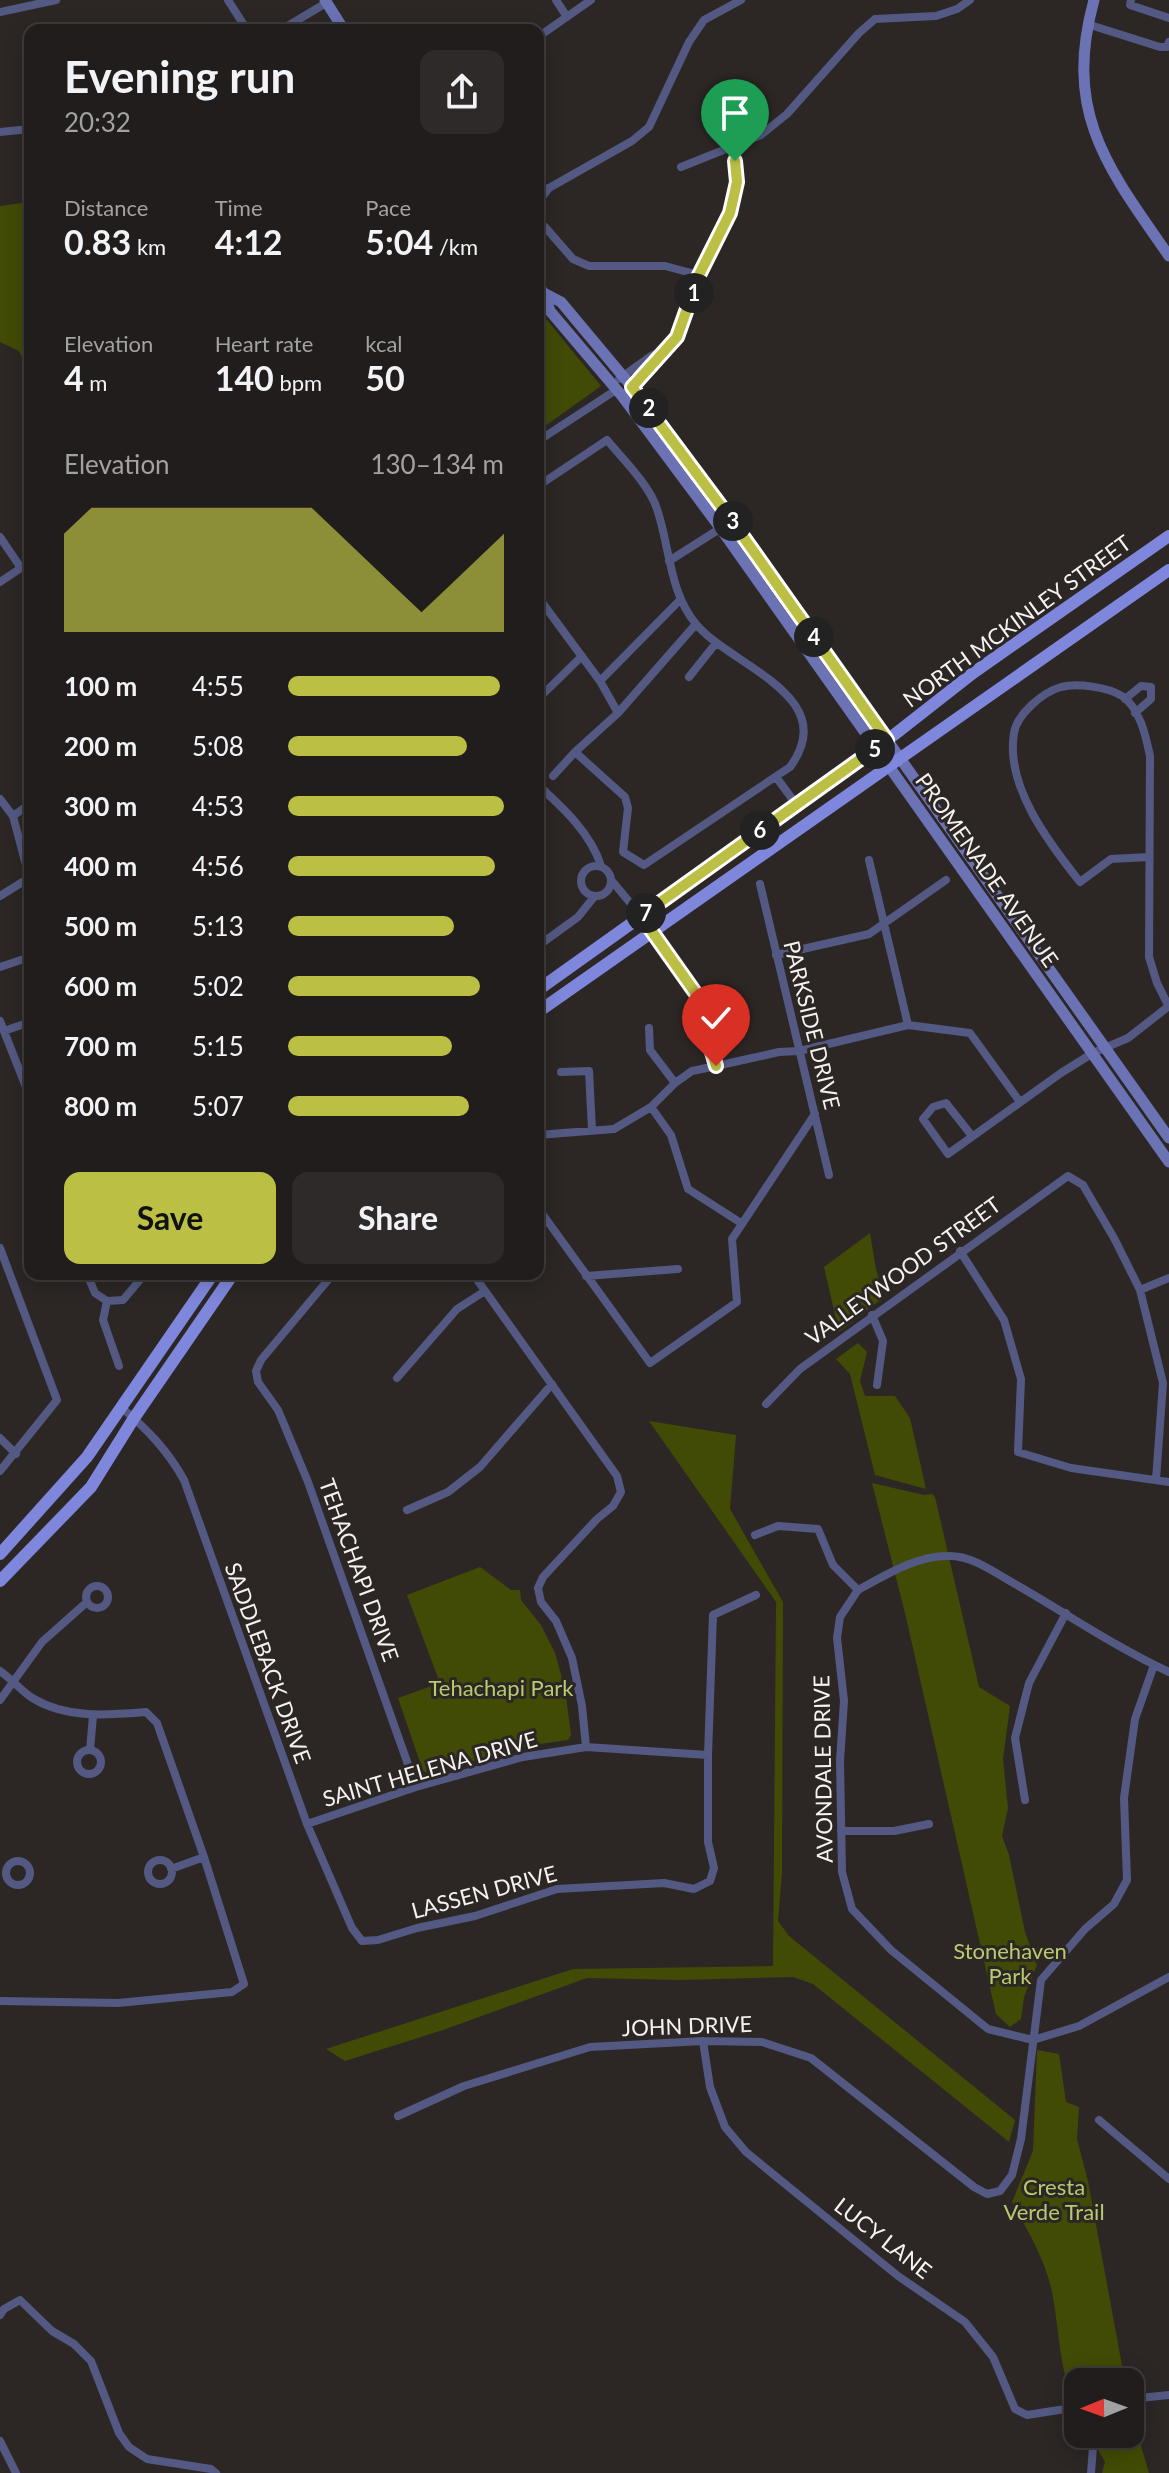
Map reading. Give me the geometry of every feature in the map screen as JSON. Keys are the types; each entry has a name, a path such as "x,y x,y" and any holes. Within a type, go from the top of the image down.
{"main road":[{"path":"1094,0 1084,52 1085,104 1104,156 1169,256"},
{"path":"326,2 340,24"},
{"name":"PROMENADE AVENUE","path":"544,292 561,302 623,376 732,521 887,740 895,762 1169,1162"},
{"name":"PROMENADE AVENUE","path":"544,297 550,311 617,390 721,529 876,749 895,762 1107,1048 1169,1138"},
{"name":"NORTH MCKINLEY STREET","path":"544,986 876,749 973,673 1169,536"},
{"name":"NORTH MCKINLEY STREET","path":"544,1008 1169,570"},
{"path":"0,1554 87,1457 123,1409 209,1280"},
{"path":"0,1581 91,1487 134,1418 229,1280"}],"street":[{"path":"14,0 15,10"},
{"path":"0,12 56,0"},
{"path":"228,0 243,24"},
{"path":"556,0 567,17"},
{"path":"544,33 591,0"},
{"path":"544,189 632,141 649,127 689,42 704,20 741,0"},
{"path":"681,167 761,135 787,114 875,19 936,16 957,9 970,0"},
{"path":"1131,0 1130,5 1169,18"},
{"path":"291,24 326,2"},
{"path":"1087,24 1160,47 1167,47 1169,42"},
{"path":"0,132 24,130"},
{"path":"544,437 617,390 632,387 677,337 699,275 730,213 737,182 730,148"},
{"path":"544,194 549,188"},
{"path":"544,228 573,259 589,266 665,266 699,275"},
{"path":"617,390 623,376 651,356 666,350"},
{"path":"544,482 607,440 657,506 680,600 696,624 716,643 754,667 785,692 798,710 803,734 801,747 790,767 644,865 623,852 628,808 625,797 575,752"},
{"path":"669,561 732,521"},
{"path":"0,537 21,568"},
{"path":"0,582 24,566"},
{"path":"600,681 680,600"},
{"path":"544,605 600,681 618,713"},
{"path":"553,776 618,713 696,624"},
{"path":"689,677 716,643"},
{"path":"544,693 582,656"},
{"path":"1125,699 1141,686 1151,687 1151,699 1135,713"},
{"path":"972,1136 946,1103 933,1107 923,1119 948,1154 1093,1053 1128,1038 1169,1007 1149,957 1150,756 1146,734 1125,699 1111,692 1060,687 1020,718 1014,733 1021,791 1030,809 1080,882 1111,859 1149,857"},
{"path":"776,777 796,804"},
{"path":"544,790 571,815 601,866 609,872 612,881 705,1004 707,1034 716,1066"},
{"path":"0,799 13,816 24,857"},
{"path":"13,816 24,808"},
{"path":"869,860 908,1025"},
{"path":"594,897 585,891 581,877 587,869 601,866"},
{"path":"776,955 869,934 946,880"},
{"path":"544,942 578,917 594,897 608,891 612,881"},
{"path":"0,896 24,882"},
{"name":"PARKSIDE DRIVE","path":"760,884 829,1175"},
{"path":"0,967 24,959"},
{"path":"0,1021 24,1082"},
{"path":"4,1031 24,1024"},
{"path":"544,1134 614,1129 651,1107 692,1071 779,1052 799,1051 908,1025 970,1033 1020,1102"},
{"path":"649,1028 650,1050 675,1083"},
{"path":"561,1072 589,1071 592,1130"},
{"path":"651,1107 671,1135 688,1189 741,1223"},
{"path":"544,1216 650,1363 737,1302 732,1239 815,1114"},
{"name":"VALLEYWOOD STREET","path":"766,1404 800,1369 1068,1176 1083,1185 1140,1290"},
{"path":"0,1248 3,1267 57,1400 0,1471"},
{"path":"960,1251 1004,1320 1021,1379 1018,1452 1071,1468 1169,1482"},
{"path":"586,1276 678,1269"},
{"path":"1156,1480 1163,1383 1140,1290 1169,1278"},
{"path":"90,1280 95,1293 107,1301 123,1300 140,1280"},
{"name":"TEHACHAPI DRIVE","path":"328,1280 261,1360 256,1371 258,1382 278,1410 308,1482 416,1787"},
{"path":"477,1280 617,1476 621,1492 613,1506 543,1577 538,1588 541,1602 556,1621 572,1658 582,1706 586,1747"},
{"path":"397,1378 457,1309 485,1291"},
{"path":"107,1301 103,1320 119,1366"},
{"path":"872,1315 883,1341 877,1385"},
{"path":"407,1510 448,1492 480,1467 552,1384"},
{"name":"SADDLEBACK DRIVE","path":"123,1409 171,1457 184,1480 307,1824 352,1928 362,1941"},
{"path":"0,1438 16,1454"},
{"path":"755,1535 778,1526 818,1529 833,1565 858,1590 910,1562 950,1555 976,1563 1169,1672"},
{"name":"AVONDALE DRIVE","path":"858,1590 840,1617 837,1638 844,1701 840,1761 842,1872 852,1909 891,1950 988,2029 1033,2040"},
{"path":"708,1755 713,1615 756,1595"},
{"path":"0,1700 42,1642 87,1602"},
{"path":"1025,1800 1015,1738 1029,1683 1066,1613"},
{"path":"1154,1665 1135,1719 1124,1798 1127,1880 1114,1904 1085,1929 1041,1980 1033,2040 1079,2026 1169,1977"},
{"path":"0,1671 41,1702 93,1716 146,1712 157,1723 244,1984 232,1992 118,2003 0,2001"},
{"path":"90,1750 93,1716"},
{"name":"SAINT HELENA DRIVE","path":"307,1824 416,1787 523,1757 586,1747 708,1755"},
{"name":"LASSEN DRIVE","path":"362,1941 378,1940 475,1916 557,1889 664,1883 694,1889 710,1881 714,1868 708,1842 708,1755"},
{"path":"841,1831 894,1831 929,1824"},
{"path":"171,1869 204,1857"},
{"name":"JOHN DRIVE","path":"398,2116 464,2086 590,2047 703,2041 762,2042 811,2058 974,2187 987,2194 1000,2191 1012,2175 1021,2139 1033,2040"},
{"name":"LUCY LANE","path":"703,2041 710,2087 725,2127 746,2152 898,2276 965,2322 993,2357 1015,2409 1027,2415 1064,2409"},
{"path":"1099,2120 1169,2179"},
{"path":"0,2315 20,2300 52,2331 74,2344 91,2361 119,2433 129,2447 147,2459 211,2469 216,2473"},
{"path":"1144,2398 1169,2395"},
{"path":"0,2441 16,2473"},
{"path":"1091,2473 1093,2448"}],"green space":[{"path":"24,203 24,362 19,351 0,342 0,206"},
{"path":"544,316 601,386 544,427"},
{"path":"870,1233 884,1297 839,1332 824,1267"},
{"path":"858,1343 867,1352 860,1381 865,1396 895,1396 910,1418 926,1489 875,1475 850,1374 836,1359"},
{"path":"649,1421 736,1435 730,1509 783,1602 782,1873 778,1921 789,1936 1015,2120 1009,2142 813,1984 793,1977 680,1980 587,1978 443,2030 345,2061 326,2049 573,1969 773,1966 776,1602"},
{"name":"Stonehaven Park","path":"872,1483 935,1497 979,1687 1010,1706 1003,1759 1008,1808 1002,1836 1025,1932 1037,1965 1024,1997 1021,2019 1010,2027 996,2014 905,1613"},
{"name":"Tehachapi Park","path":"480,1567 511,1590 520,1590 521,1600 541,1625 555,1653 565,1689 571,1735 568,1740 526,1746 429,1773 423,1771 398,1698 440,1683 407,1595"},
{"name":"Cresta Verde Trail","path":"1037,2050 1059,2054 1066,2102 1079,2107 1077,2139 1088,2181 1122,2368 1064,2368 1049,2280 1012,2202 1033,2151"},
{"path":"1097,2448 1142,2448 1149,2473 1102,2473 1105,2462"}],"route":[{"path":"716,1066 703,1027 699,998 641,916 887,740 732,521 632,387 677,337 699,275 730,213 737,182 735,161"}]}
